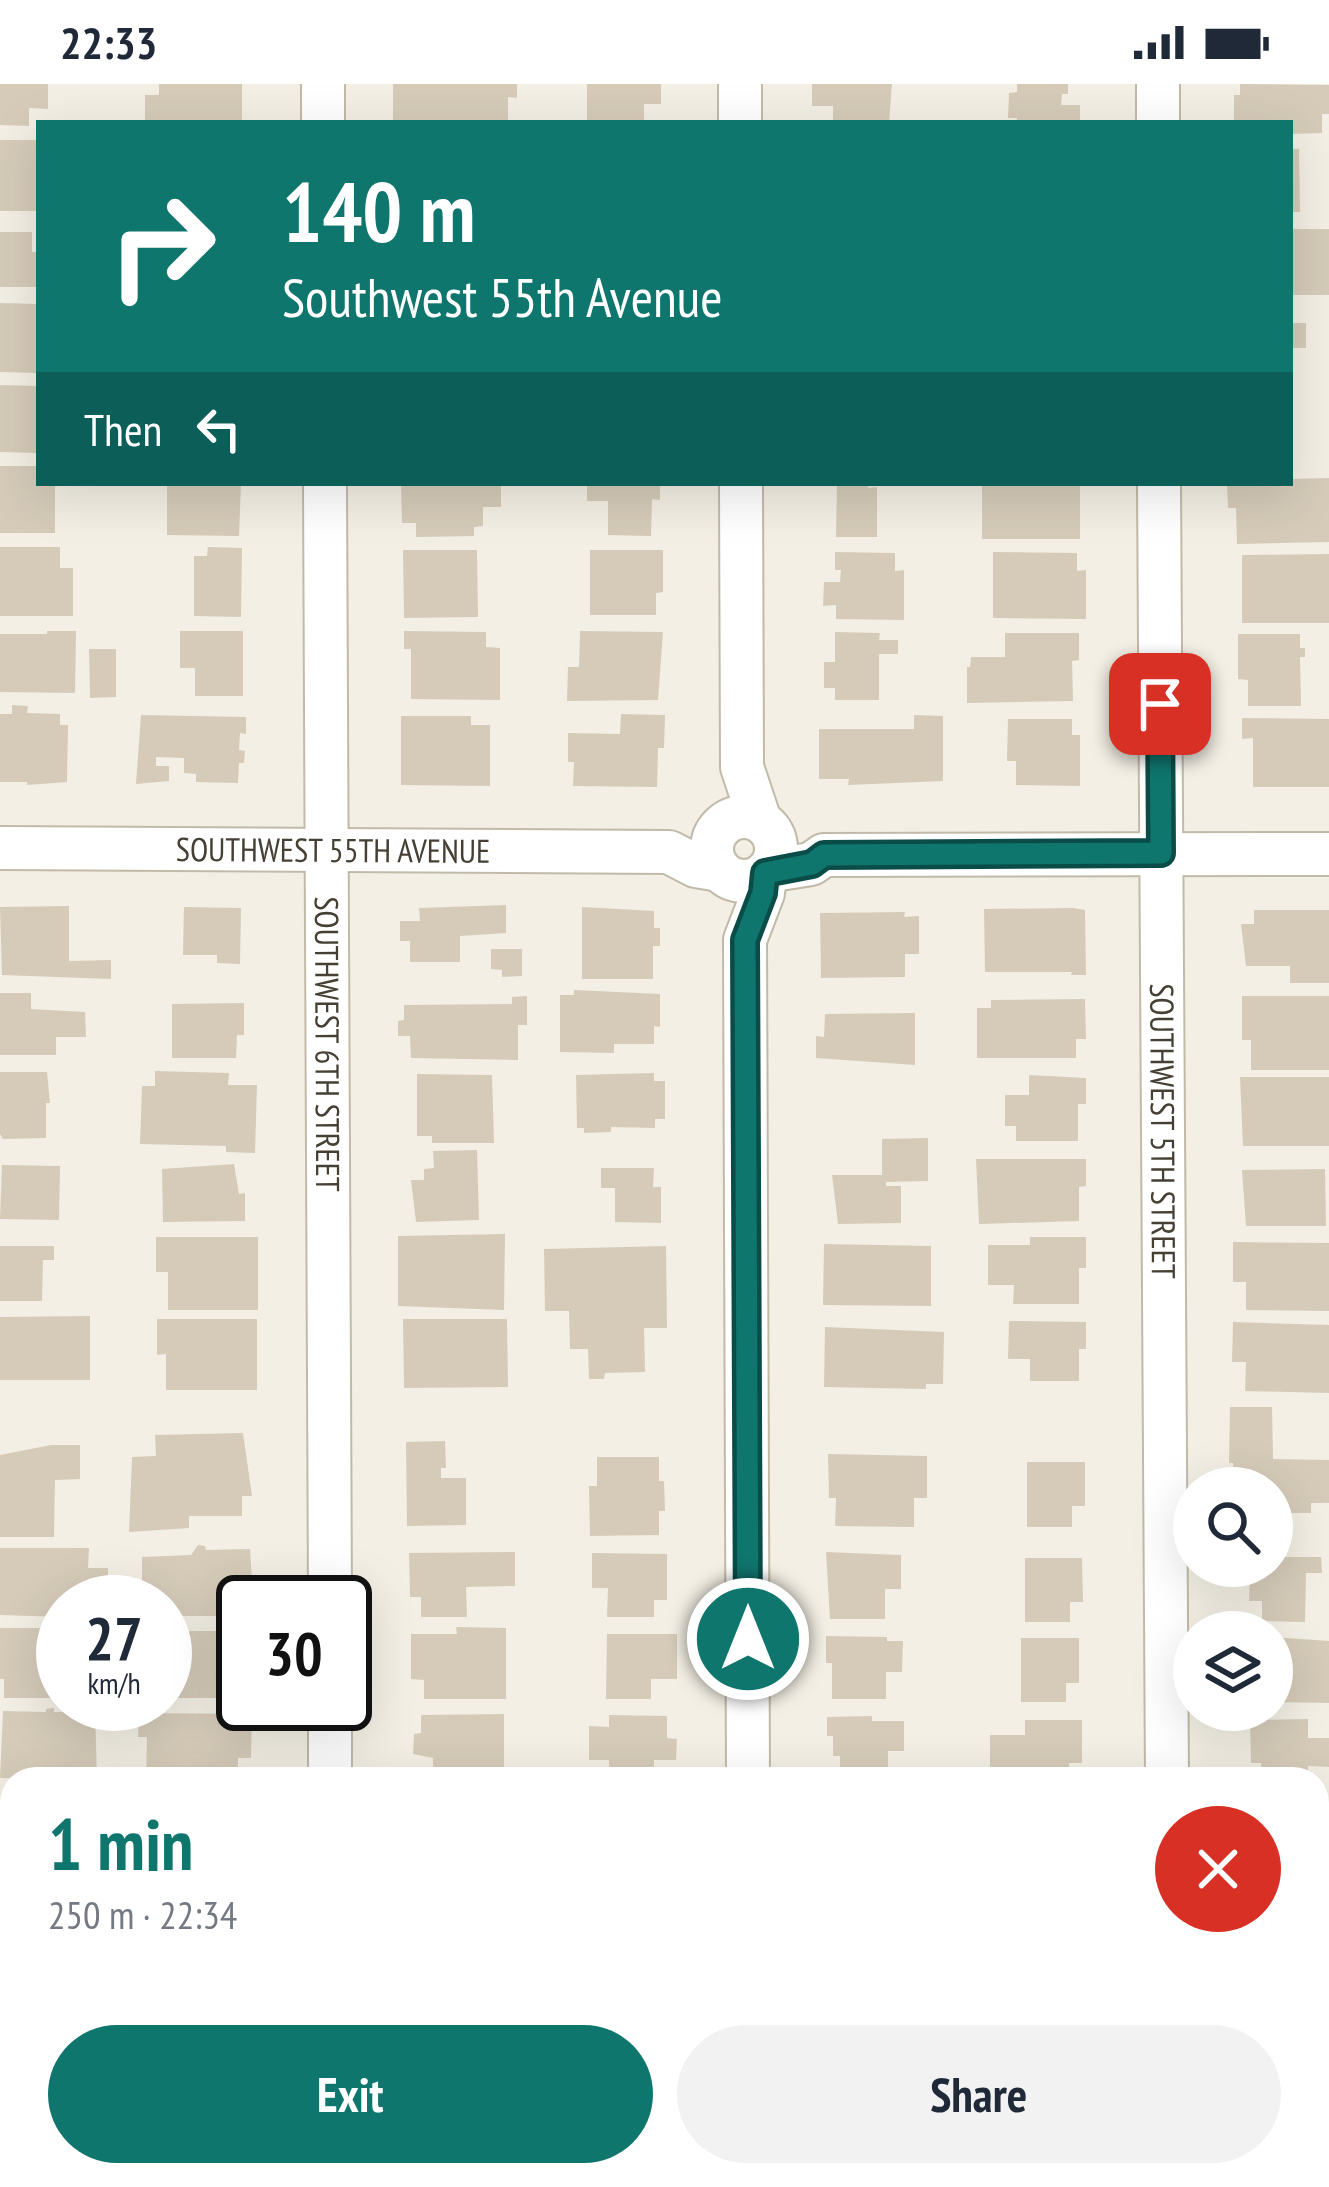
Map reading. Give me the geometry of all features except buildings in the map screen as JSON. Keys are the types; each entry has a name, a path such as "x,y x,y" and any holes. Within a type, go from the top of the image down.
{"street":[{"path":"323,84 323,120"},
{"path":"740,84 740,120"},
{"path":"1158,84 1158,120"},
{"name":"SOUTHWEST 6TH STREET","path":"325,486 330,1575"},
{"path":"741,486 742,767 728,802 763,893 745,940 748,1767"},
{"name":"SOUTHWEST 5TH STREET","path":"1159,486 1167,1767"},
{"name":"SOUTHWEST 55TH AVENUE","path":"0,848 669,852 696,866 744,849 813,844 824,855 1329,854"},
{"path":"330,1731 330,1767"}],"route":[{"path":"748,1639 745,940 763,893 765,873 812,864 824,855 1161,853 1160,704"}]}
